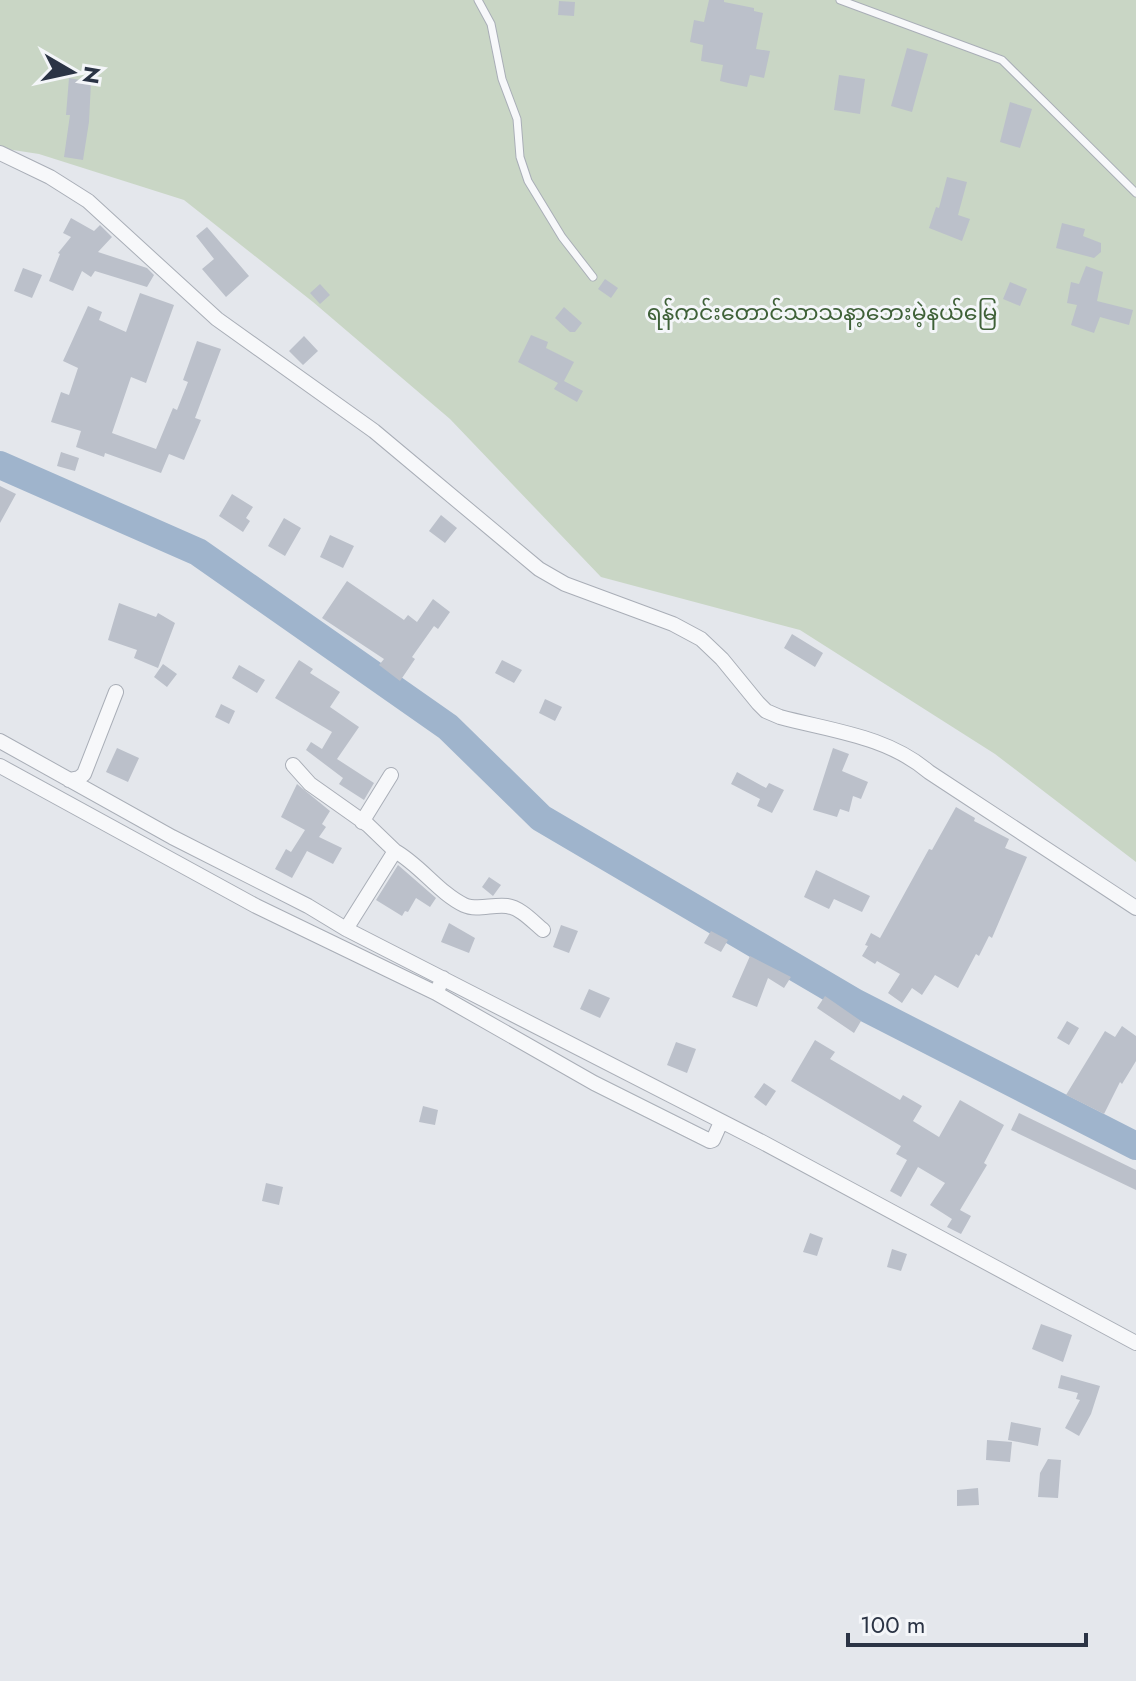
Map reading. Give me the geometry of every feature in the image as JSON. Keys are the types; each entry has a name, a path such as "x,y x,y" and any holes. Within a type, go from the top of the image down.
{"street":[{"path":"0,153 50,177 88,201 217,319 374,431 554,579 673,624 701,639 766,711 877,742 904,753 1136,908"},
{"path":"69,780 84,774 116,692"},
{"path":"0,741 317,922 1136,1343"},
{"path":"293,765 310,784 368,825 395,851 417,865 462,904 469,907 514,908 543,930"},
{"path":"0,766 256,906 346,929 602,1087 710,1141 718,1129"},
{"path":"362,822 391,775"},
{"path":"346,929 395,851"}],"lane":[{"path":"478,0 491,24 502,79 517,119 520,157 528,181 562,237 593,277"},
{"path":"840,0 1002,60 1136,193"}],"green space":[{"name":"ရန်ကင်းတောင်သာသနာ့ဘေးမဲ့နယ်မြေ","path":"0,0 1136,0 1136,862 995,754 800,630 601,577 450,419 313,302 184,200 39,154 0,148"}],"building":[{"path":"709,0 724,0 763,13 756,49 770,51 764,78 750,75 747,87 720,81 723,65 701,61 703,45 690,42 694,20 704,22"},
{"path":"559,1 575,2 574,16 558,15"},
{"path":"907,48 928,54 912,112 891,106"},
{"path":"839,75 865,79 860,114 834,110"},
{"path":"69,78 91,82 83,160 64,157 70,115 66,115"},
{"path":"1010,102 1032,109 1020,148 1000,142"},
{"path":"947,177 967,182 958,215 970,219 962,241 929,228 936,207 939,208"},
{"path":"71,218 94,231 100,225 112,237 98,252 147,268 154,275 147,287 95,271 91,277 82,271 73,291 49,281 58,253 71,237 63,233"},
{"path":"1062,223 1085,229 1083,236 1101,243 1101,252 1094,258 1056,248"},
{"path":"207,227 249,276 226,297 202,269 214,259 196,236"},
{"path":"1086,266 1103,272 1097,301 1133,310 1129,325 1100,317 1094,333 1071,325 1077,305 1067,303 1071,282 1079,284"},
{"path":"23,268 42,275 32,298 14,291"},
{"path":"605,279 618,288 611,298 598,289"},
{"path":"1010,282 1027,289 1020,306 1003,299"},
{"path":"320,284 330,295 320,304 310,293"},
{"path":"140,293 174,305 146,383 131,377 112,433 156,449 188,382 183,380 197,341 221,349 195,418 201,420 184,460 169,454 161,473 105,453 104,457 76,447 81,431 51,422 61,392 69,395 78,368 63,361 88,306 102,312 99,320 126,332"},
{"path":"564,307 582,323 575,332 570,332 555,318"},
{"path":"531,335 548,342 546,348 574,362 564,381 583,391 577,402 554,389 558,383 518,362"},
{"path":"304,336 318,351 303,365 289,351"},
{"path":"61,452 79,458 75,471 57,466"},
{"path":"0,486 16,494 0,523"},
{"path":"232,494 253,507 246,518 250,521 243,532 219,516"},
{"path":"441,515 457,528 445,543 429,531"},
{"path":"284,518 301,528 285,556 268,546"},
{"path":"330,535 354,546 343,568 320,557"},
{"path":"347,581 404,620 408,615 417,622 433,599 450,612 438,629 434,626 412,657 415,659 400,681 379,665 384,659 322,618"},
{"path":"119,603 156,617 158,613 175,623 158,668 134,658 137,650 108,640"},
{"path":"792,634 823,653 815,667 784,648"},
{"path":"299,660 313,669 310,673 340,692 330,707 359,727 337,759 374,783 364,800 339,784 343,778 306,750 311,742 322,749 332,732 275,698"},
{"path":"502,660 522,670 514,683 495,673"},
{"path":"163,664 177,674 167,687 154,677"},
{"path":"239,665 265,680 257,693 232,678"},
{"path":"545,699 562,707 555,721 539,713"},
{"path":"221,704 235,711 229,724 215,717"},
{"path":"117,748 139,758 128,782 106,772"},
{"path":"833,748 849,754 842,771 868,782 861,799 853,796 849,812 840,809 837,817 813,810"},
{"path":"737,772 766,788 769,783 784,790 772,813 757,806 760,799 731,784"},
{"path":"297,784 330,811 322,824 326,827 319,837 342,848 333,864 307,851 292,878 275,869 286,849 291,852 305,830 281,817"},
{"path":"956,807 975,818 974,821 1009,839 1005,848 1027,857 992,938 989,936 979,956 976,954 958,988 935,975 922,995 912,988 902,1003 888,993 900,974 862,956 868,946 865,945 871,933 880,938"},
{"path":"398,865 436,898 430,907 416,898 402,916 376,900"},
{"path":"816,870 870,896 862,912 834,899 829,909 804,897"},
{"path":"489,877 501,885 493,896 482,887"},
{"path":"449,923 475,938 469,953 441,942"},
{"path":"561,925 578,931 569,953 553,947"},
{"path":"711,931 728,940 721,952 704,943"},
{"path":"750,956 791,977 784,988 768,978 757,1007 732,997"},
{"path":"589,989 610,998 600,1018 580,1009"},
{"path":"825,996 861,1021 854,1033 817,1008"},
{"path":"1067,1021 1079,1028 1069,1045 1057,1038"},
{"path":"1122,1026 1136,1036 1136,1061 1122,1084 1120,1082 1104,1114 1066,1095 1105,1031 1115,1037"},
{"path":"815,1040 835,1052 830,1059 900,1100 903,1095 922,1106 913,1121 939,1137 960,1100 1004,1125 984,1163 987,1165 960,1210 971,1216 961,1234 947,1227 952,1219 930,1205 945,1183 918,1167 901,1197 890,1191 907,1160 896,1154 901,1146 791,1081"},
{"path":"676,1042 696,1049 687,1073 667,1065"},
{"path":"764,1083 776,1091 766,1106 754,1097"},
{"path":"423,1106 438,1110 435,1125 419,1122"},
{"path":"1019,1113 1136,1170 1136,1190 1011,1130"},
{"path":"266,1183 283,1187 279,1205 262,1201"},
{"path":"810,1233 823,1238 817,1256 803,1252"},
{"path":"892,1249 907,1254 901,1271 887,1267"},
{"path":"1041,1324 1072,1335 1063,1362 1032,1349"},
{"path":"1061,1375 1100,1386 1091,1414 1079,1436 1065,1428 1080,1400 1076,1399 1078,1393 1058,1388"},
{"path":"1011,1422 1041,1428 1038,1446 1008,1440"},
{"path":"987,1440 1012,1442 1010,1462 986,1460"},
{"path":"1048,1459 1061,1460 1058,1498 1038,1497 1040,1473"},
{"path":"978,1488 979,1505 957,1506 957,1490"}],"waterway":[{"path":"0,465 198,552 448,727 541,818 856,1003 1136,1146"}]}
